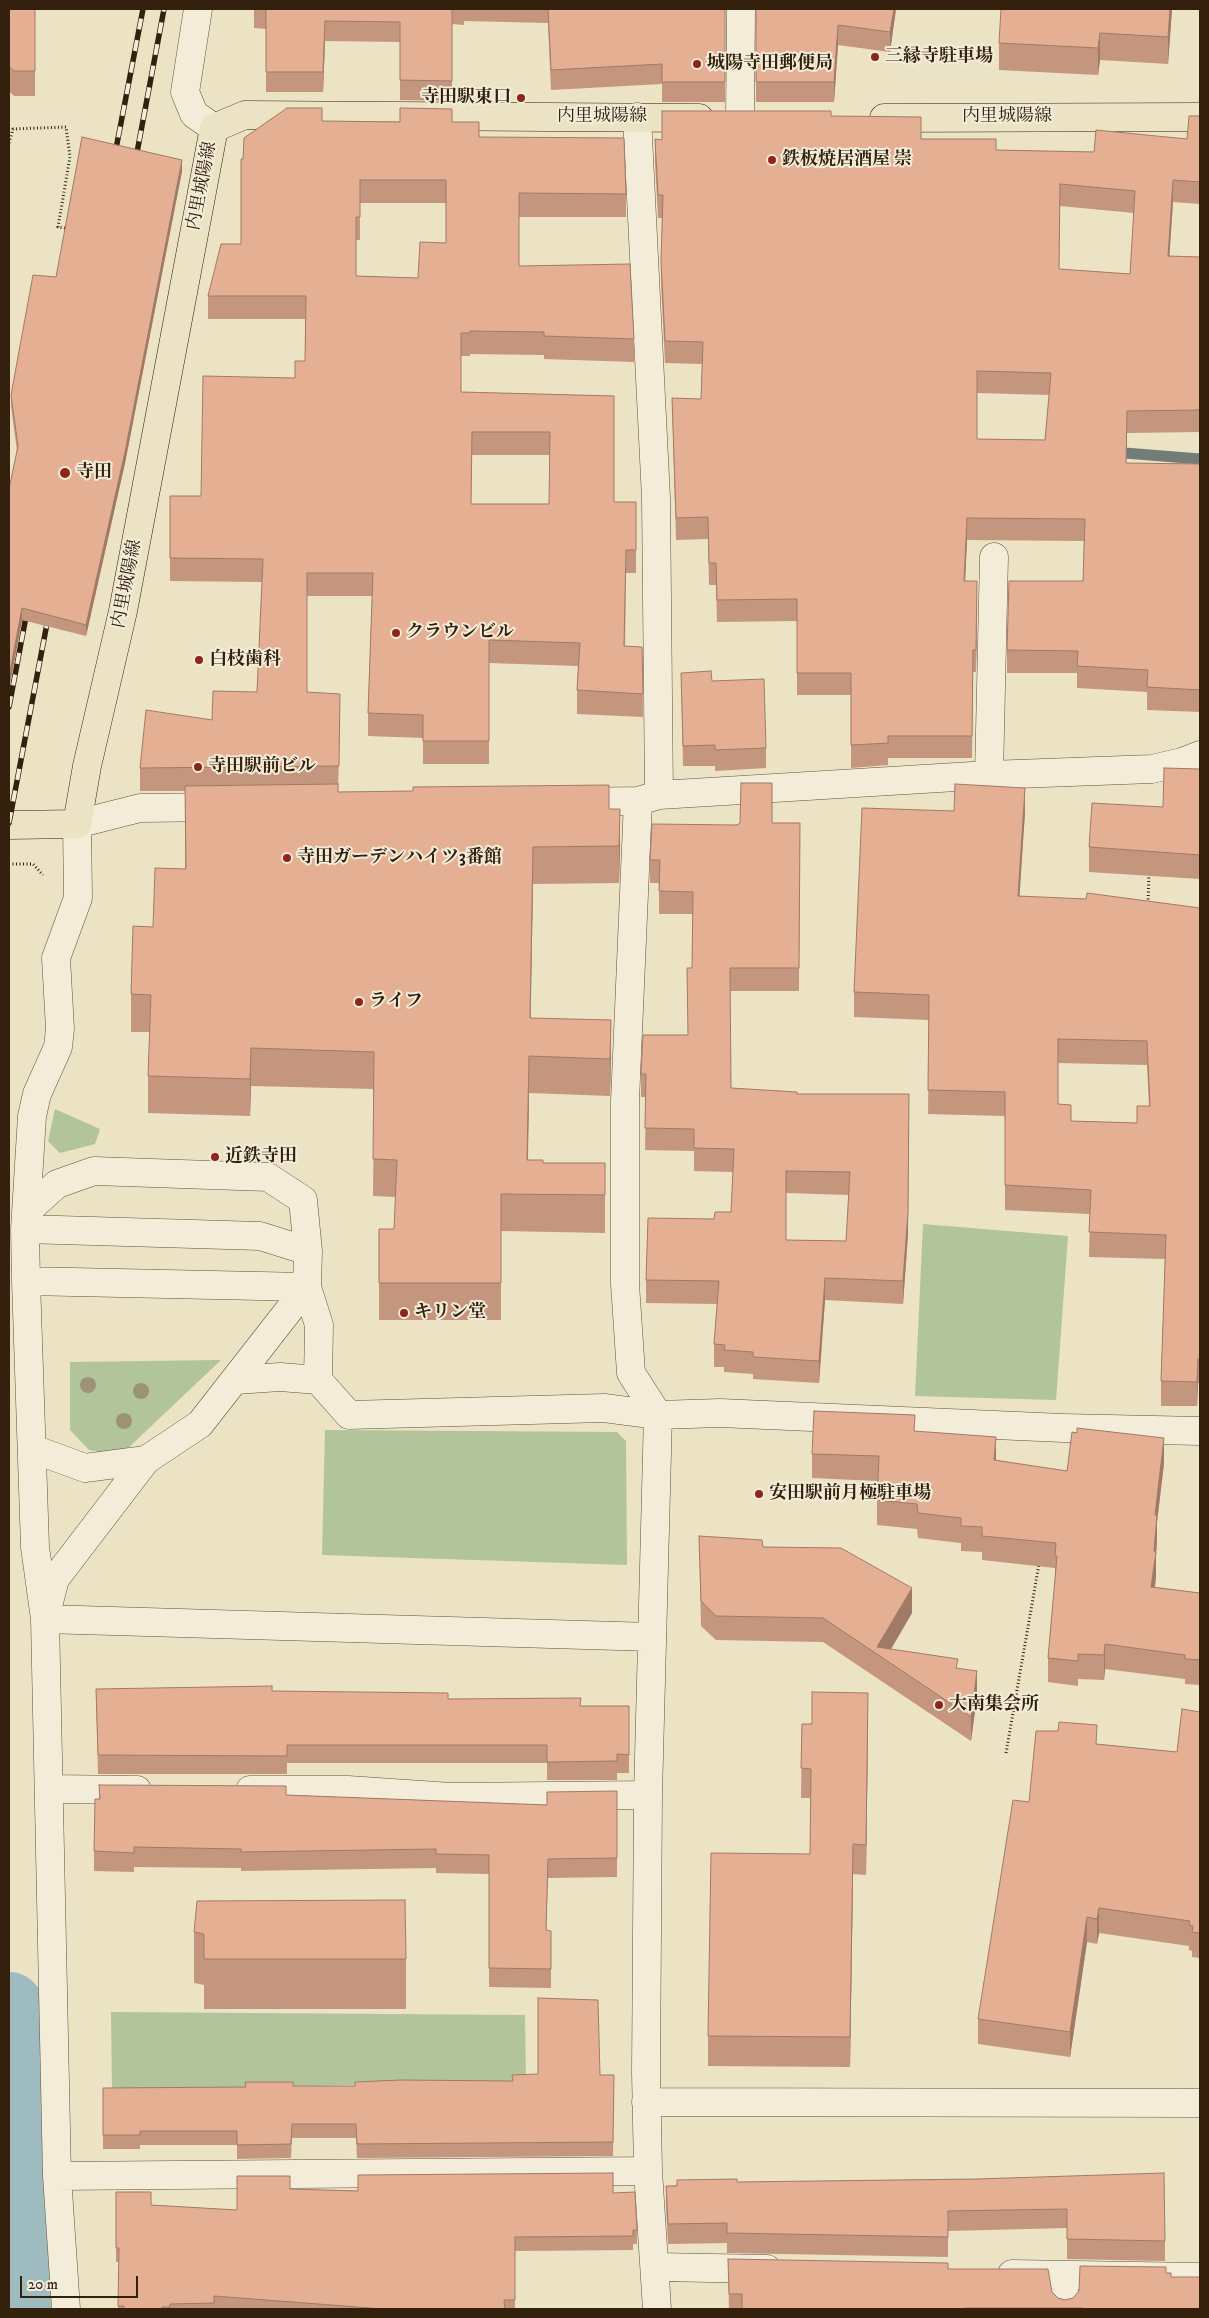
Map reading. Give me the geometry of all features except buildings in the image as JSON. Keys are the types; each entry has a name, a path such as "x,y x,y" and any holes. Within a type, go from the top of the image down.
{"main road":[{"name":"内里城陽線","path":"76,824 87,766 123,611 214,128 245,115 770,118"},
{"name":"内里城陽線","path":"857,118 1200,117"},
{"path":"9,825 76,824"}],"street":[{"path":"198,9 185,92 194,114 214,128"},
{"path":"740,118 741,9"},
{"path":"637,117 656,498 649,798 625,1101 625,1284 631,1373 658,1415 648,1795 646,2102 648,2171 656,2267 657,2309"},
{"path":"989,775 994,558"},
{"path":"552,802 649,798 989,775 1152,769 1182,762 1200,755"},
{"path":"66,2309 57,2176 45,1619 35,1547 26,1281 26,1221 32,1116 37,1094 52,1064 59,1038 56,958 78,898 76,824 140,808 248,806"},
{"path":"26,1221 57,1184 94,1171 268,1177 303,1200 308,1251 306,1287 319,1325 318,1380"},
{"path":"26,1221 260,1236 308,1251"},
{"path":"26,1281 306,1287"},
{"path":"45,1619 55,1579 146,1460 200,1424 306,1287"},
{"path":"235,1380 280,1377 318,1380 350,1415 604,1408 658,1415 720,1414 1063,1428 1200,1431"},
{"path":"32,1449 84,1468 146,1460"},
{"path":"45,1619 652,1636"},
{"path":"50,1789 161,1790"},
{"path":"230,1790 348,1790 451,1797 648,1795"},
{"path":"646,2102 1200,2103"},
{"path":"57,2176 648,2171"},
{"path":"656,2267 795,2270"},
{"path":"984,2273 1200,2277"},
{"path":"1063,2275 1065,2309"}],"path":[{"path":"9,143 13,129 66,127 70,157 58,227 77,230"},
{"path":"9,864 32,864 43,875"},
{"path":"1148,908 1149,868"},
{"path":"1006,1753 1040,1556"}],"green space":[{"path":"55,1109 100,1129 95,1144 60,1153 48,1141"},
{"path":"923,1224 1068,1236 1056,1400 915,1396"},
{"path":"221,1360 126,1450 104,1453 89,1450 70,1430 70,1362"},
{"path":"325,1430 617,1432 626,1441 627,1565 322,1555"},
{"path":"111,2012 525,2015 526,2081 112,2090"}],"waterway":[{"path":"1112,452 1200,459"},
{"path":"9,2007 16,2309"}],"railway":[{"path":"114,159 143,9"},
{"path":"135,163 164,9"},
{"path":"9,707 28,606"},
{"path":"9,823 49,613"}],"place":[{"name":"三縁寺駐車場","path":"875,57"},
{"name":"城陽寺田郵便局","path":"697,64"},
{"name":"寺田駅東口","path":"521,98"},
{"name":"鉄板焼居酒屋 崇","path":"772,160"},
{"name":"寺田","path":"65,473"},
{"name":"クラウンビル","path":"396,633"},
{"name":"白枝歯科","path":"199,660"},
{"name":"寺田駅前ビル","path":"198,767"},
{"name":"寺田ガーデンハイツ3番館","path":"287,858"},
{"name":"ライフ","path":"359,1002"},
{"name":"近鉄寺田","path":"215,1157"},
{"name":"キリン堂","path":"404,1313"},
{"name":"安田駅前月極駐車場","path":"759,1494"},
{"name":"大南集会所","path":"939,1705"}]}
